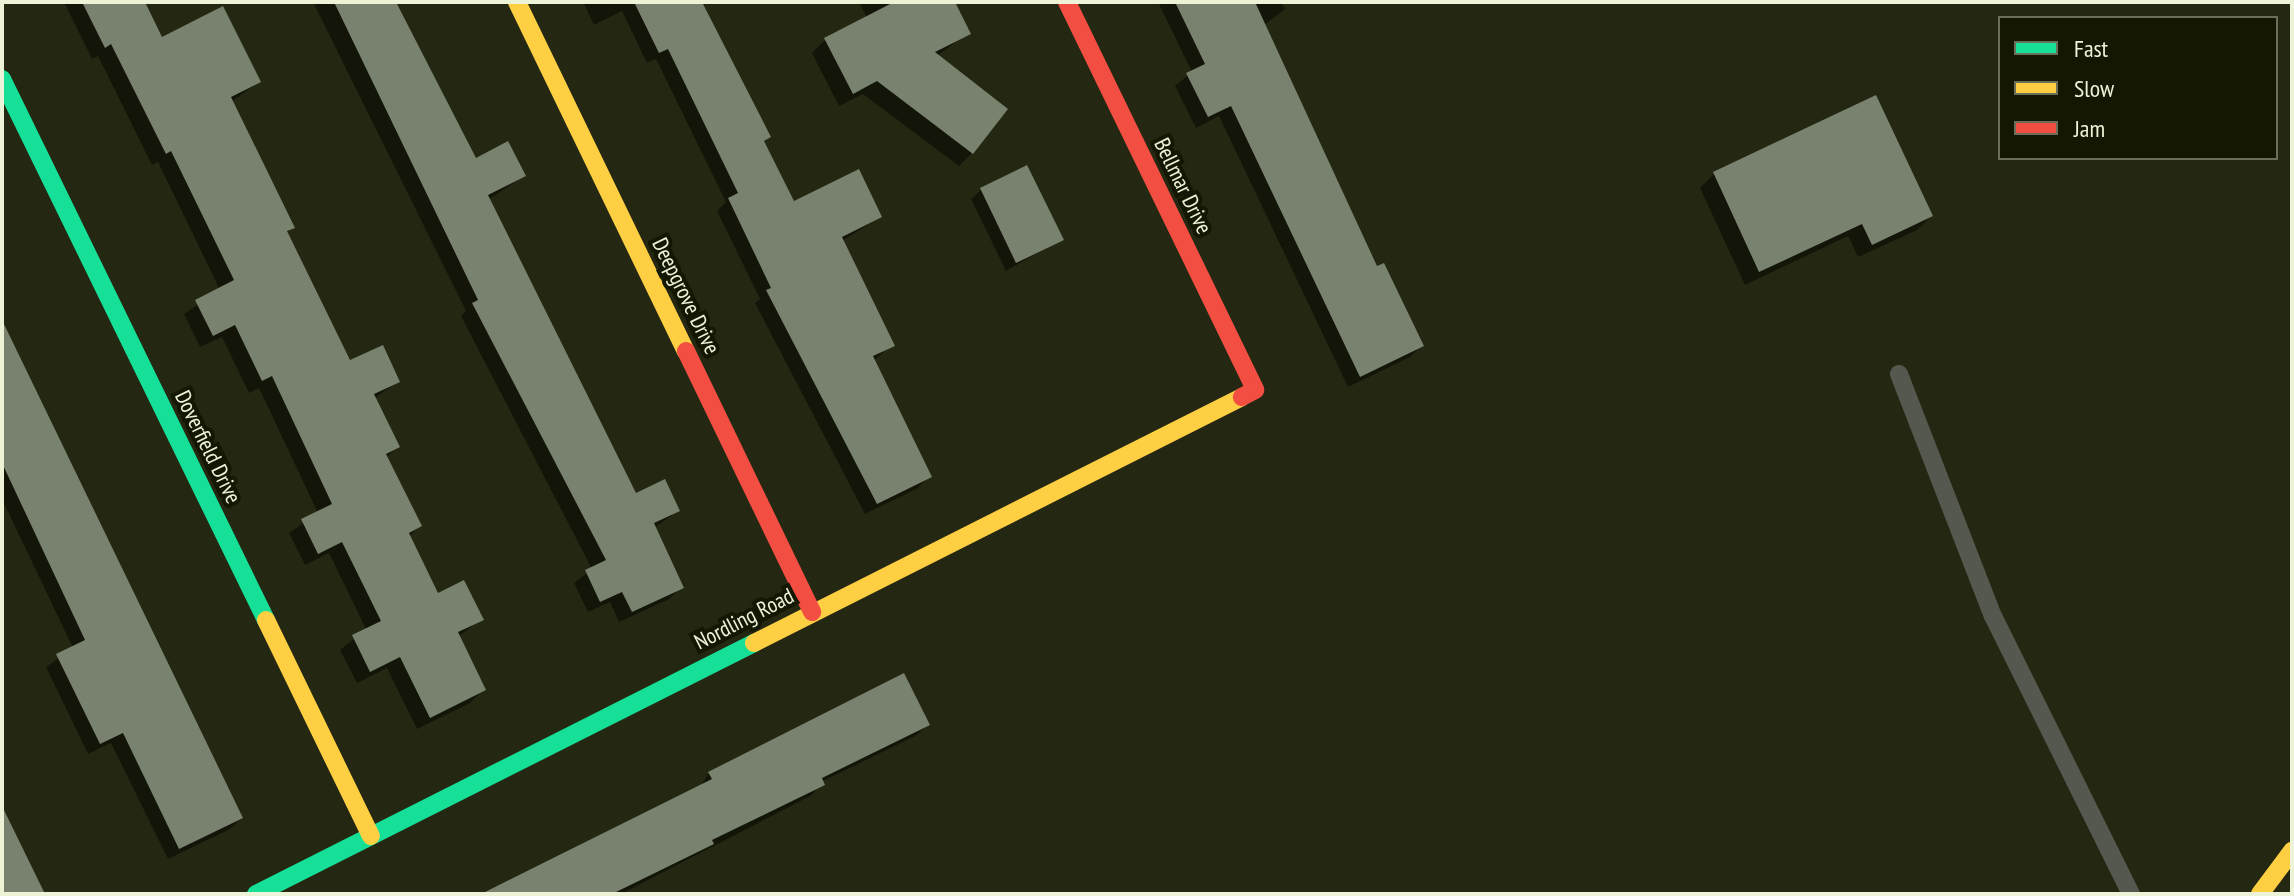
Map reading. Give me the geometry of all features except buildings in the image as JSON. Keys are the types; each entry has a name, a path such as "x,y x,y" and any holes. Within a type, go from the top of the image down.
{"street":[{"name":"Deepgrove Drive","path":"517,2 812,612"},
{"name":"Bellmar Drive","path":"1067,2 1255,390"},
{"name":"Doverfield Drive","path":"2,79 371,836"},
{"name":"Nordling Road","path":"256,894 1255,390"},
{"path":"2260,894 2292,851"}],"lane":[{"path":"1899,374 1993,616 2131,894"}],"traffic: fast":[{"path":"2,79 266,620"},
{"path":"256,894 754,643"}],"traffic: slow":[{"path":"517,2 686,351"},
{"path":"754,643 1242,397"},
{"path":"266,620 371,836"},
{"path":"2260,894 2292,851"}],"traffic: jam":[{"path":"1067,2 1255,390 1242,397"},
{"path":"686,351 812,612"}]}
